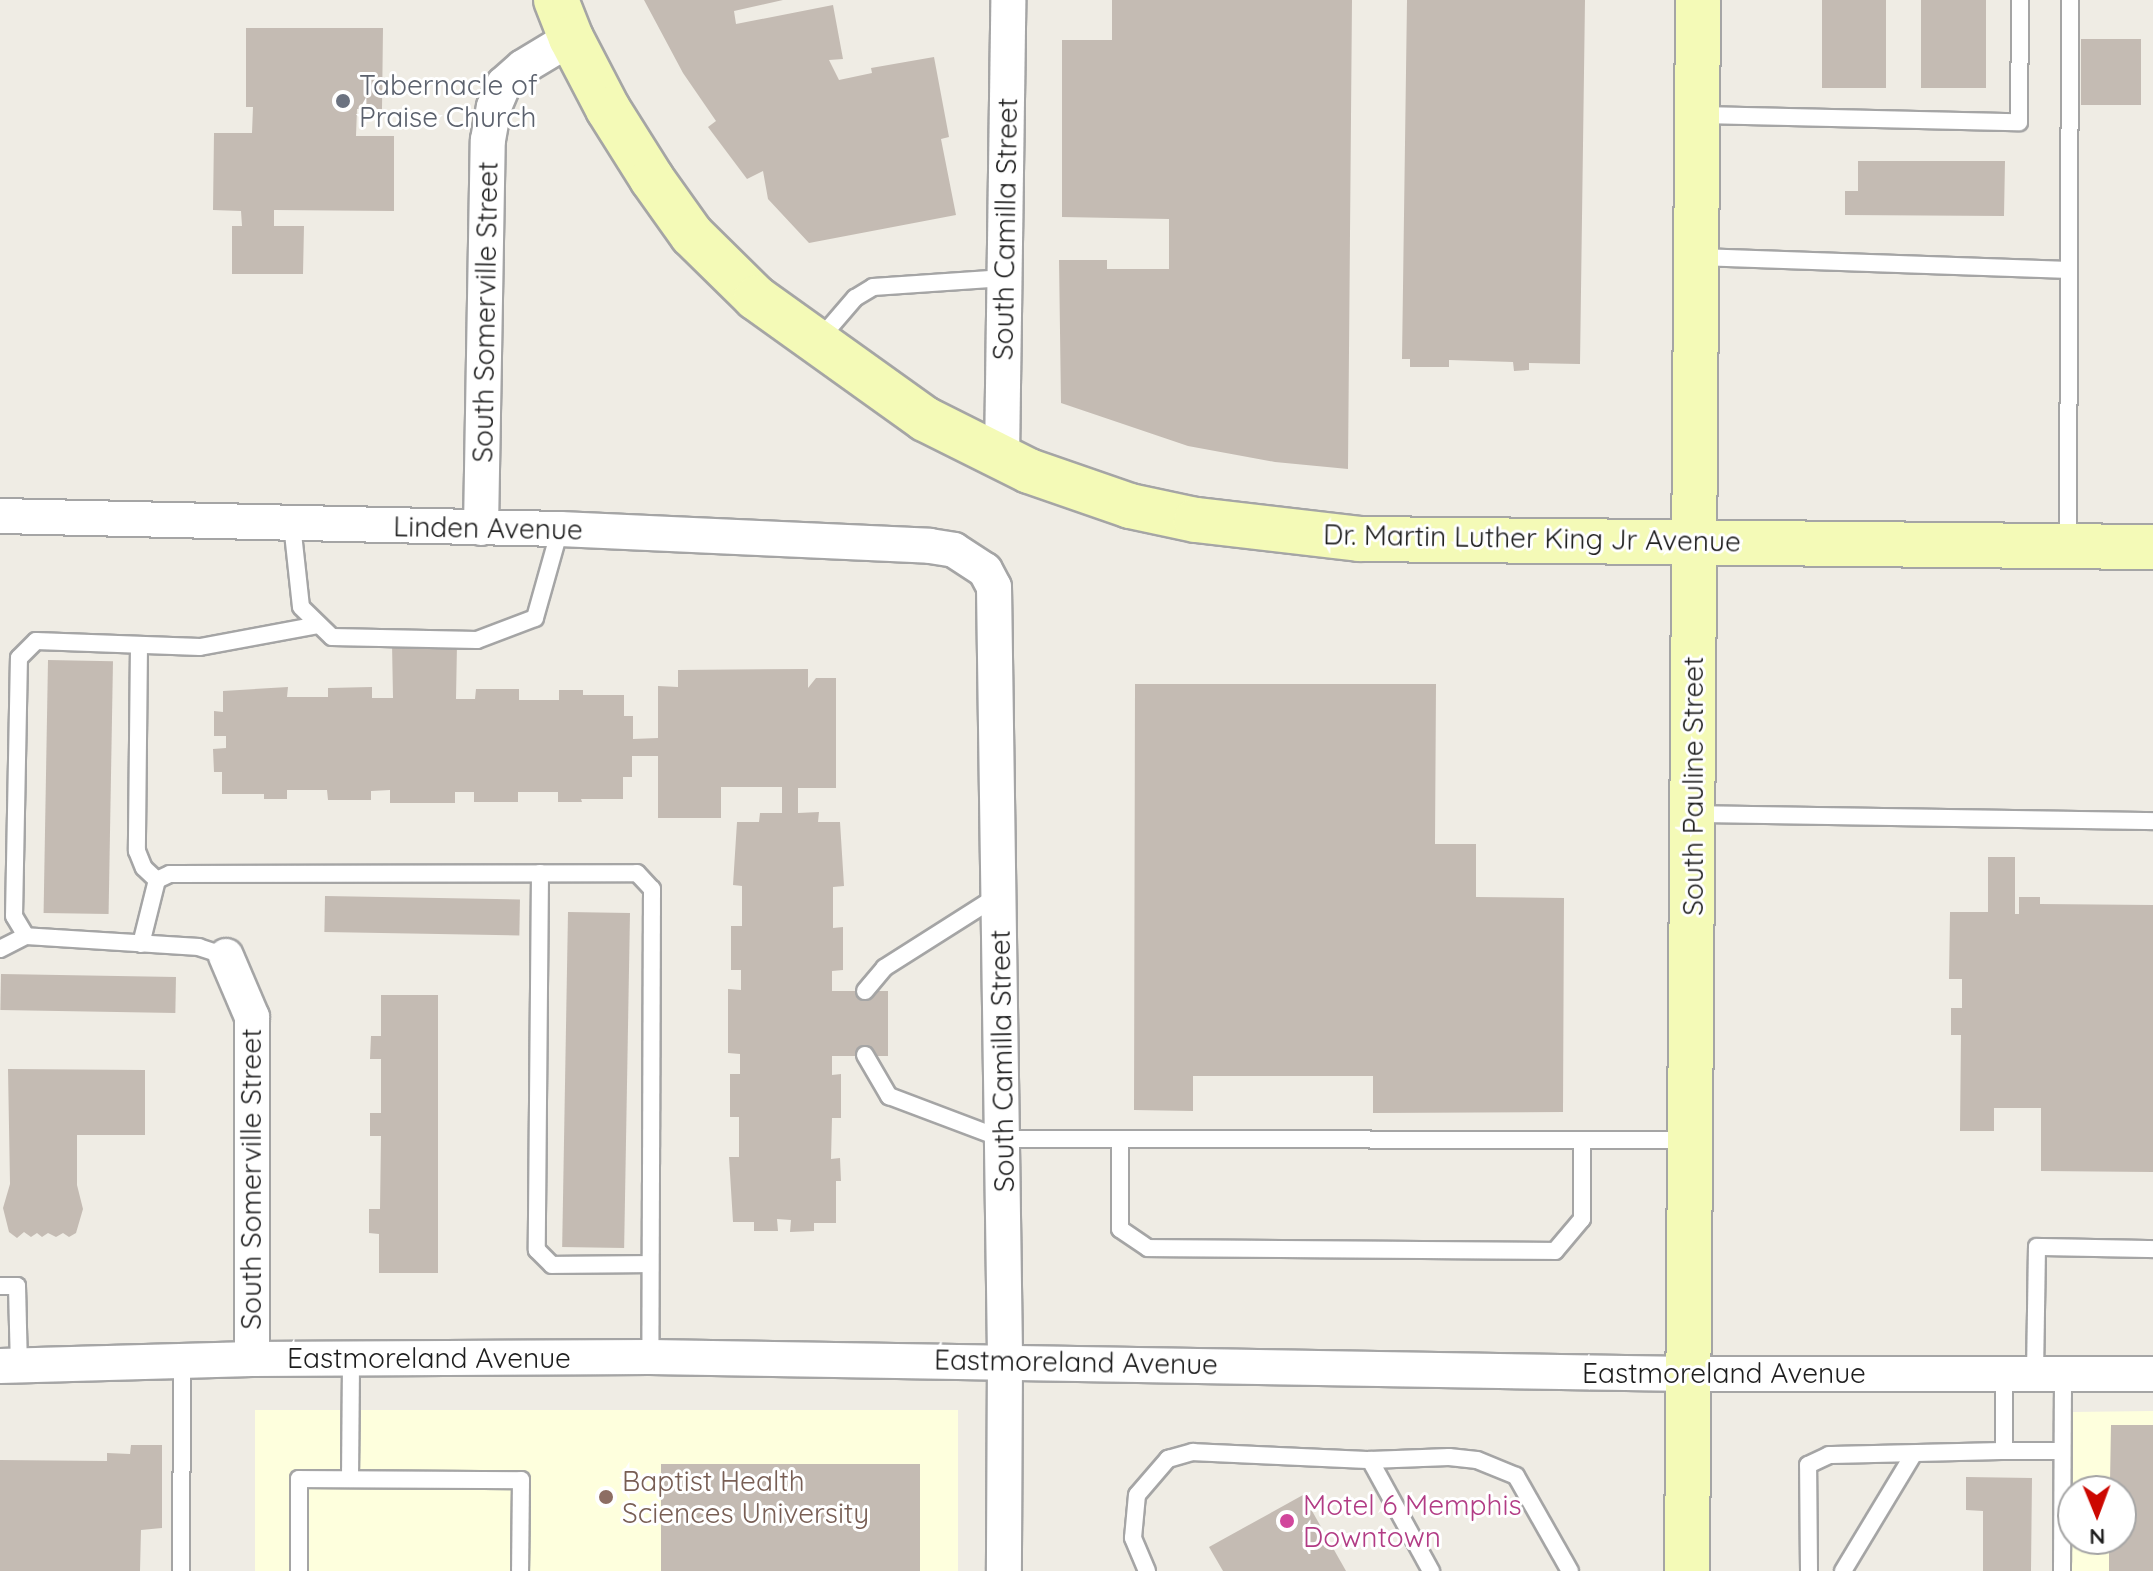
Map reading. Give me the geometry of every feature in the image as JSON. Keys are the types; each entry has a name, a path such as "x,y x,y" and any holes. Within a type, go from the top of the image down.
{"main road":[{"name":"South Pauline Street","path":"1687,1571 1698,0"},
{"name":"Dr. Martin Luther King Jr Avenue","path":"564,19 616,120 692,235 756,298 925,419 1002,458 1130,506 1226,523 1359,539 2153,547"}],"street":[{"name":"South Camilla Street","path":"1002,458 1008,0"},
{"name":"South Somerville Street","path":"481,528 490,129 494,107 504,84 523,67 564,19"},
{"name":"Linden Avenue","path":"0,516 560,529 930,546 954,550 972,560"},
{"name":"South Camilla Street","path":"972,560 985,570 994,587 1003,1139 1004,1571"},
{"name":"South Somerville Street","path":"226,956 252,1017 252,1359"},
{"name":"Eastmoreland Avenue","path":"9,1366 252,1359 650,1357 1005,1360 1690,1374 2153,1374"}],"lane":[{"path":"1697,115 2019,122 2020,0"},
{"path":"2068,546 2070,0"},
{"path":"1696,257 2069,270"},
{"path":"817,342 855,298 873,287 1005,278"},
{"path":"292,524 301,607 332,637 477,640 535,618 560,529"},
{"path":"26,936 14,916 19,658 36,641 200,647 319,625"},
{"path":"139,645 137,851 144,868 157,880"},
{"path":"1693,814 2153,821"},
{"path":"540,873 537,1250 552,1265 649,1264"},
{"path":"157,880 170,874 637,873 652,889 650,1357"},
{"path":"141,944 157,880"},
{"path":"865,991 884,968 1000,894"},
{"path":"0,949 26,936 199,947 226,956"},
{"path":"865,1055 889,1096 1003,1139 1691,1140"},
{"path":"1120,1141 1120,1229 1148,1248 1555,1251 1582,1219 1582,1140"},
{"path":"2004,1451 2034,1374 2037,1247 2153,1249"},
{"path":"0,1286 17,1286 9,1366"},
{"path":"350,1479 351,1358"},
{"path":"181,1571 182,1360"},
{"path":"2034,1374 2062,1451 2062,1571"},
{"path":"1809,1571 1808,1465 1829,1455 2062,1451"},
{"path":"1147,1571 1133,1538 1137,1495 1168,1459 1193,1452 1370,1460 1449,1457 1477,1460 1516,1476 1570,1571"},
{"path":"1843,1571 1913,1455"},
{"path":"1370,1460 1431,1571"},
{"path":"299,1571 299,1479 521,1480 520,1571"}],"shaded area":[{"name":"Baptist Health Sciences University","path":"255,1410 958,1410 958,1571 255,1571"},
{"path":"2153,1411 2153,1571 2072,1571 2072,1555 2137,1555 2137,1475 2071,1475 2071,1412"}],"building":[{"path":"644,0 783,0 734,11 736,24 833,5 843,59 829,60 839,80 872,73 871,68 934,57 949,137 941,139 956,215 809,243 768,199 763,171 747,179 708,127 716,121 683,73"},
{"path":"1112,0 1352,0 1348,469 1275,462 1188,446 1061,403 1059,260 1107,260 1107,269 1169,269 1169,219 1062,217 1062,40 1112,40"},
{"path":"1407,0 1585,0 1580,364 1529,363 1529,370 1514,371 1513,362 1449,360 1449,367 1410,367 1410,359 1402,359"},
{"path":"1822,0 1886,0 1886,88 1822,88"},
{"path":"1921,0 1986,0 1986,88 1921,88"},
{"path":"246,28 383,28 382,109 357,109 356,136 394,136 394,211 274,210 274,226 304,226 303,274 232,274 232,226 242,226 241,211 213,210 214,133 252,133 253,107 246,107"},
{"path":"2081,39 2141,39 2141,105 2081,105"},
{"path":"1858,161 2005,161 2004,216 1845,215 1845,191 1858,191"},
{"path":"392,643 457,644 456,699 475,699 476,689 519,689 519,700 559,700 559,690 583,690 583,695 624,695 624,716 633,716 633,739 658,738 658,686 678,687 678,670 808,669 808,688 816,678 836,678 836,788 798,788 798,813 819,812 818,822 840,822 844,886 833,887 833,928 843,927 843,970 832,971 832,991 888,991 888,1056 832,1056 832,1075 841,1074 841,1118 832,1118 831,1159 840,1158 841,1181 836,1181 836,1223 814,1223 814,1231 790,1232 791,1220 777,1219 778,1231 754,1231 754,1222 733,1222 729,1157 739,1157 739,1117 730,1117 730,1074 740,1074 740,1054 728,1053 728,989 741,990 741,970 731,970 731,926 742,926 742,886 733,885 737,822 759,822 760,813 782,813 782,787 721,787 721,818 658,818 658,756 632,756 632,777 623,777 623,799 558,802 558,792 518,792 518,802 474,802 474,792 455,792 455,803 390,803 390,790 371,791 371,800 328,800 327,790 287,790 287,799 264,799 264,794 222,794 222,772 214,772 213,749 226,748 226,736 214,736 214,711 223,712 223,691 288,687 287,697 328,697 328,688 372,687 372,698 393,698"},
{"path":"48,660 113,661 109,914 44,913"},
{"path":"1135,684 1436,684 1435,844 1476,844 1476,897 1564,898 1563,1112 1373,1113 1373,1076 1193,1076 1193,1111 1134,1110"},
{"path":"1988,857 2015,857 2015,914 2019,914 2019,897 2040,897 2040,904 2153,905 2153,1172 2041,1171 2041,1108 1994,1108 1994,1131 1960,1131 1961,1035 1951,1035 1951,1008 1962,1008 1962,979 1949,979 1950,912 1988,912"},
{"path":"325,896 520,899 519,935 324,932"},
{"path":"568,912 630,913 624,1248 562,1247"},
{"path":"1,974 176,977 175,1013 0,1010"},
{"path":"381,995 438,995 438,1273 379,1273 379,1234 369,1233 369,1209 380,1209 381,1136 370,1136 370,1113 381,1113 381,1059 370,1059 371,1036 381,1036"},
{"path":"8,1069 145,1070 145,1135 77,1135 77,1185 83,1209 76,1233 69,1237 63,1233 56,1237 48,1233 42,1237 37,1233 31,1237 24,1232 17,1238 9,1232 3,1208 10,1184"},
{"path":"2111,1425 2153,1425 2153,1571 2109,1571 2109,1555 2137,1555 2137,1475 2110,1475"},
{"path":"131,1445 162,1445 162,1528 141,1530 140,1571 0,1571 0,1460 107,1461 107,1453 130,1454"},
{"path":"661,1464 920,1464 920,1571 661,1571"},
{"path":"1966,1477 2032,1478 2031,1571 1983,1571 1983,1511 1966,1510"},
{"name":"Motel 6 Memphis Downtown","path":"1303,1495 1346,1571 1223,1571 1209,1547"}],"place":[{"name":"Tabernacle of Praise Church","path":"343,101"},
{"name":"Baptist Health Sciences University","path":"606,1497"},
{"name":"Motel 6 Memphis Downtown","path":"1287,1521"}]}
